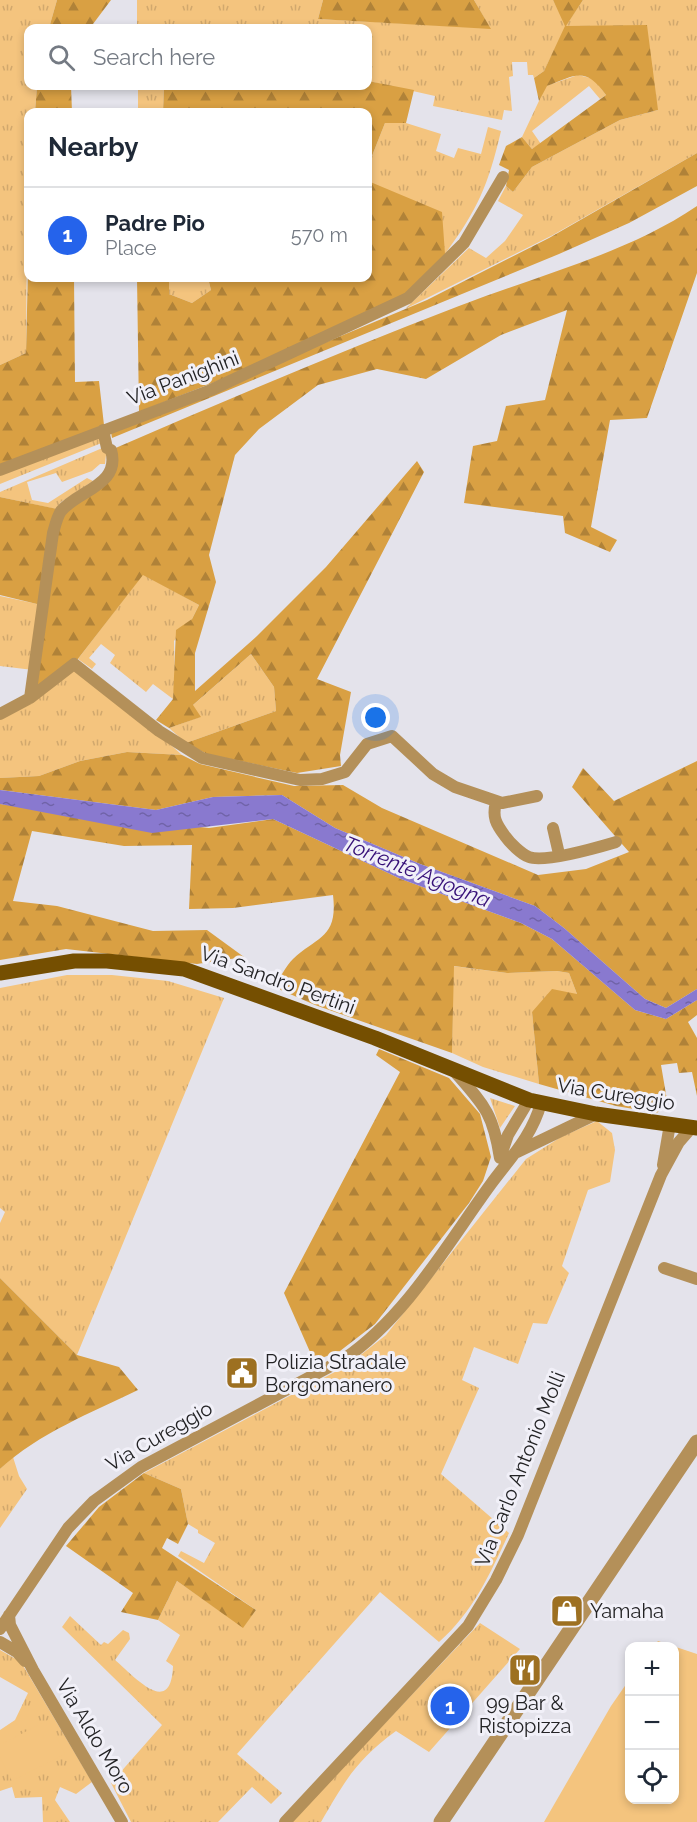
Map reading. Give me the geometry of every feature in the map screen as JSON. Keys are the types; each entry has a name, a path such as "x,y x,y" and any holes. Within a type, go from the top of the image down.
{"main road":[{"name":"Via Sandro Pertini","path":"0,973 40,964 107,960 184,969 375,1038 535,1101"},
{"name":"Via Cureggio","path":"535,1101 596,1113 694,1127"}],"street":[{"name":"Via Panighini","path":"0,470 211,390 408,298 464,243 503,177"},
{"path":"30,698 53,533 59,513 104,481 112,469 113,458 111,450 107,448 103,430"},
{"path":"0,714 30,698 74,664 159,730 202,758 300,780 322,779 345,772 367,744 392,736 434,774 455,787 502,803 537,796"},
{"path":"496,802 493,813 496,823 508,840 528,856 540,860 559,854 591,850 616,842"},
{"path":"553,828 559,854"},
{"path":"454,1071 488,1110 495,1128 500,1158"},
{"path":"490,1185 532,1130 535,1101"},
{"path":"490,1185 508,1135 535,1101"},
{"path":"516,1153 596,1113"},
{"name":"Via Carlo Antonio Molli","path":"661,1175 670,1124"},
{"name":"Via Carlo Antonio Molli","path":"285,1822 468,1626 496,1580 518,1535 661,1175 679,1142 694,1127"},
{"name":"Via Cureggio","path":"0,1629 80,1514 123,1478 344,1359 374,1338 450,1243 490,1185"},
{"path":"664,1268 697,1279"},
{"path":"441,1822 697,1442"},
{"name":"Via Aldo Moro","path":"9,1615 10,1624 33,1670 122,1822"},
{"name":"Via Aldo Moro","path":"0,1642 17,1652 33,1670"}],"green space":[{"path":"0,0 57,0 50,24 24,24 24,90 37,90 35,108 24,108 26,353 0,365"},
{"path":"57,0 111,0 93,24 50,24"},
{"path":"137,0 323,0 318,19 490,28 474,0 553,0 566,25 583,0 697,0 697,153 553,235 405,309 469,248 486,258 505,241 523,215 498,201 506,186 513,192 532,167 620,120 658,110 566,26 544,71 534,78 533,75 528,75 527,62 512,62 513,76 509,77 512,111 504,110 502,120 433,106 435,96 372,82 372,24 137,24"},
{"path":"323,0 474,0 491,29 318,19"},
{"path":"553,0 583,0 566,26 647,25 658,110 620,120 532,167 513,192 506,186 509,170 499,165 506,146 522,137 532,149 606,95 592,80 573,76 547,86 539,101 534,78 544,71 565,26"},
{"path":"578,75 594,79 606,95 600,99 589,86 532,131 541,144 532,149 522,137 546,86"},
{"path":"372,82 414,90 406,123 385,123 372,156 372,108 163,108 164,90 372,90"},
{"path":"37,90 71,90 72,108 35,108"},
{"path":"138,90 164,90 163,108 138,108"},
{"path":"385,123 406,123 441,134 436,151 454,158 458,148 481,154 488,127 501,131 486,182 474,210 445,254 372,185 372,156"},
{"path":"697,153 697,186 629,223 112,438 111,432 427,300 549,238"},
{"path":"372,183 442,212 445,254 405,294 263,363 139,412 137,282 169,282 169,294 192,303 211,290 209,282 372,282"},
{"path":"697,206 697,273 647,418 610,420 591,527 617,540 610,552 565,533 563,516 464,503 473,446 497,441 506,406 545,400 567,310 501,335 426,379 377,369 318,385 259,429 235,455 209,555 216,582 195,653 195,691 257,636 326,567 417,461 424,472 317,679 351,692 340,755 341,766 297,773 207,754 186,743 276,711 274,687 251,654 193,705 201,717 169,728 156,720 173,699 176,630 192,619 199,605 143,575 74,664 30,698 41,605 0,595 0,497 62,510 104,481 111,450 371,340 612,251 670,223"},
{"path":"28,282 74,282 75,382 99,381 104,425 0,466 0,365 26,353"},
{"path":"169,282 209,282 211,290 192,303 169,294"},
{"path":"102,436 104,442 0,484 0,474"},
{"path":"107,446 105,464 100,464 92,471 62,482 56,473 27,482 32,500 48,503 87,478 93,481 61,502 56,509 0,497 0,492"},
{"path":"143,574 199,605 192,619 174,641 173,699 153,684 146,692 110,663 115,655 101,644 89,658 96,664 92,669 78,659"},
{"path":"0,596 42,605 33,670 0,666"},
{"path":"251,654 274,687 276,711 186,743 169,728 200,717 192,706"},
{"path":"73,668 182,755 127,752 80,761 39,776 0,778 0,717"},
{"path":"127,752 182,755 200,764 294,786 343,785 382,808 538,875 586,869 629,852 572,787 583,768 614,801 697,761 697,989 666,1008 645,999 564,928 535,906 420,864 335,828 282,795 213,797 156,810 0,790 0,778 39,776 80,761"},
{"path":"0,804 209,828 273,819 401,879 521,923 552,939 635,1010 666,1019 697,1000 697,1015 688,1022 697,1038 697,1096 692,1072 679,1073 677,1063 661,1065 667,1100 657,1113 616,1106 539,1084 532,1012 552,989 577,994 569,973 557,971 507,973 454,966 452,1053 315,1005 274,987 293,959 324,935 329,928 334,909 333,895 233,908 189,909 192,845 124,846 32,831 13,901 57,906 153,931 207,930 244,957 197,964 66,949 0,960"},
{"path":"453,966 507,973 557,971 569,973 577,994 532,1012 539,1084 483,1067 452,1053"},
{"path":"67,975 112,975 168,981 224,998 77,1355 0,1278 0,1223 5,1212 0,1208 0,988"},
{"path":"379,1049 449,1078 480,1114 491,1157 483,1181 469,1203 375,1324 340,1351 314,1361 284,1293 400,1072 376,1055"},
{"path":"490,1098 515,1106 500,1128"},
{"path":"597,1121 612,1133 615,1150 610,1182 588,1190 562,1266 569,1273 547,1324 533,1323 518,1364 474,1347 462,1380 479,1388 441,1474 509,1533 471,1605 439,1642 380,1592 237,1754 282,1793 271,1804 252,1787 218,1822 131,1822 111,1783 162,1725 62,1627 70,1616 101,1645 104,1642 108,1644 123,1630 129,1633 130,1639 115,1660 141,1683 159,1692 166,1690 171,1682 173,1666 166,1661 180,1635 158,1620 177,1581 243,1627 256,1610 178,1556 181,1551 204,1563 215,1543 188,1524 181,1489 144,1473 348,1365 386,1335 526,1159 561,1137"},
{"path":"0,1278 77,1355 119,1367 138,1390 48,1434 0,1469"},
{"path":"13,1457 19,1476 27,1489 0,1528 0,1469"},
{"path":"144,1473 181,1489 188,1524 178,1544 167,1538 162,1548 256,1610 243,1628 177,1581 158,1620 121,1612 133,1593 66,1546 99,1507"},
{"path":"480,1623 520,1649 429,1752 396,1731 352,1772 321,1822 291,1822"},
{"path":"679,1648 697,1654 697,1822 544,1822 625,1686 625,1804 679,1804"},
{"path":"0,1650 21,1662 92,1782 76,1794 60,1787 55,1800 70,1822 43,1822 42,1797 15,1798 12,1787 0,1791 0,1730 15,1720 28,1693 0,1677"},
{"path":"48,1720 65,1754 12,1781 0,1757 0,1745"}],"water":[{"name":"Torrente Agogna","path":"0,790 156,810 213,797 282,795 335,828 420,864 535,906 564,928 645,999 666,1008 697,989 697,1000 666,1019 635,1010 552,939 521,923 401,879 273,819 152,833 0,804"}],"place":[{"name":"Polizia Stradale Borgomanero","path":"242,1373"},
{"name":"Yamaha","path":"567,1611"},
{"name":"99 Bar & Ristopizza","path":"525,1670"},
{"name":"Padre Pio","path":"450,1706"}]}
